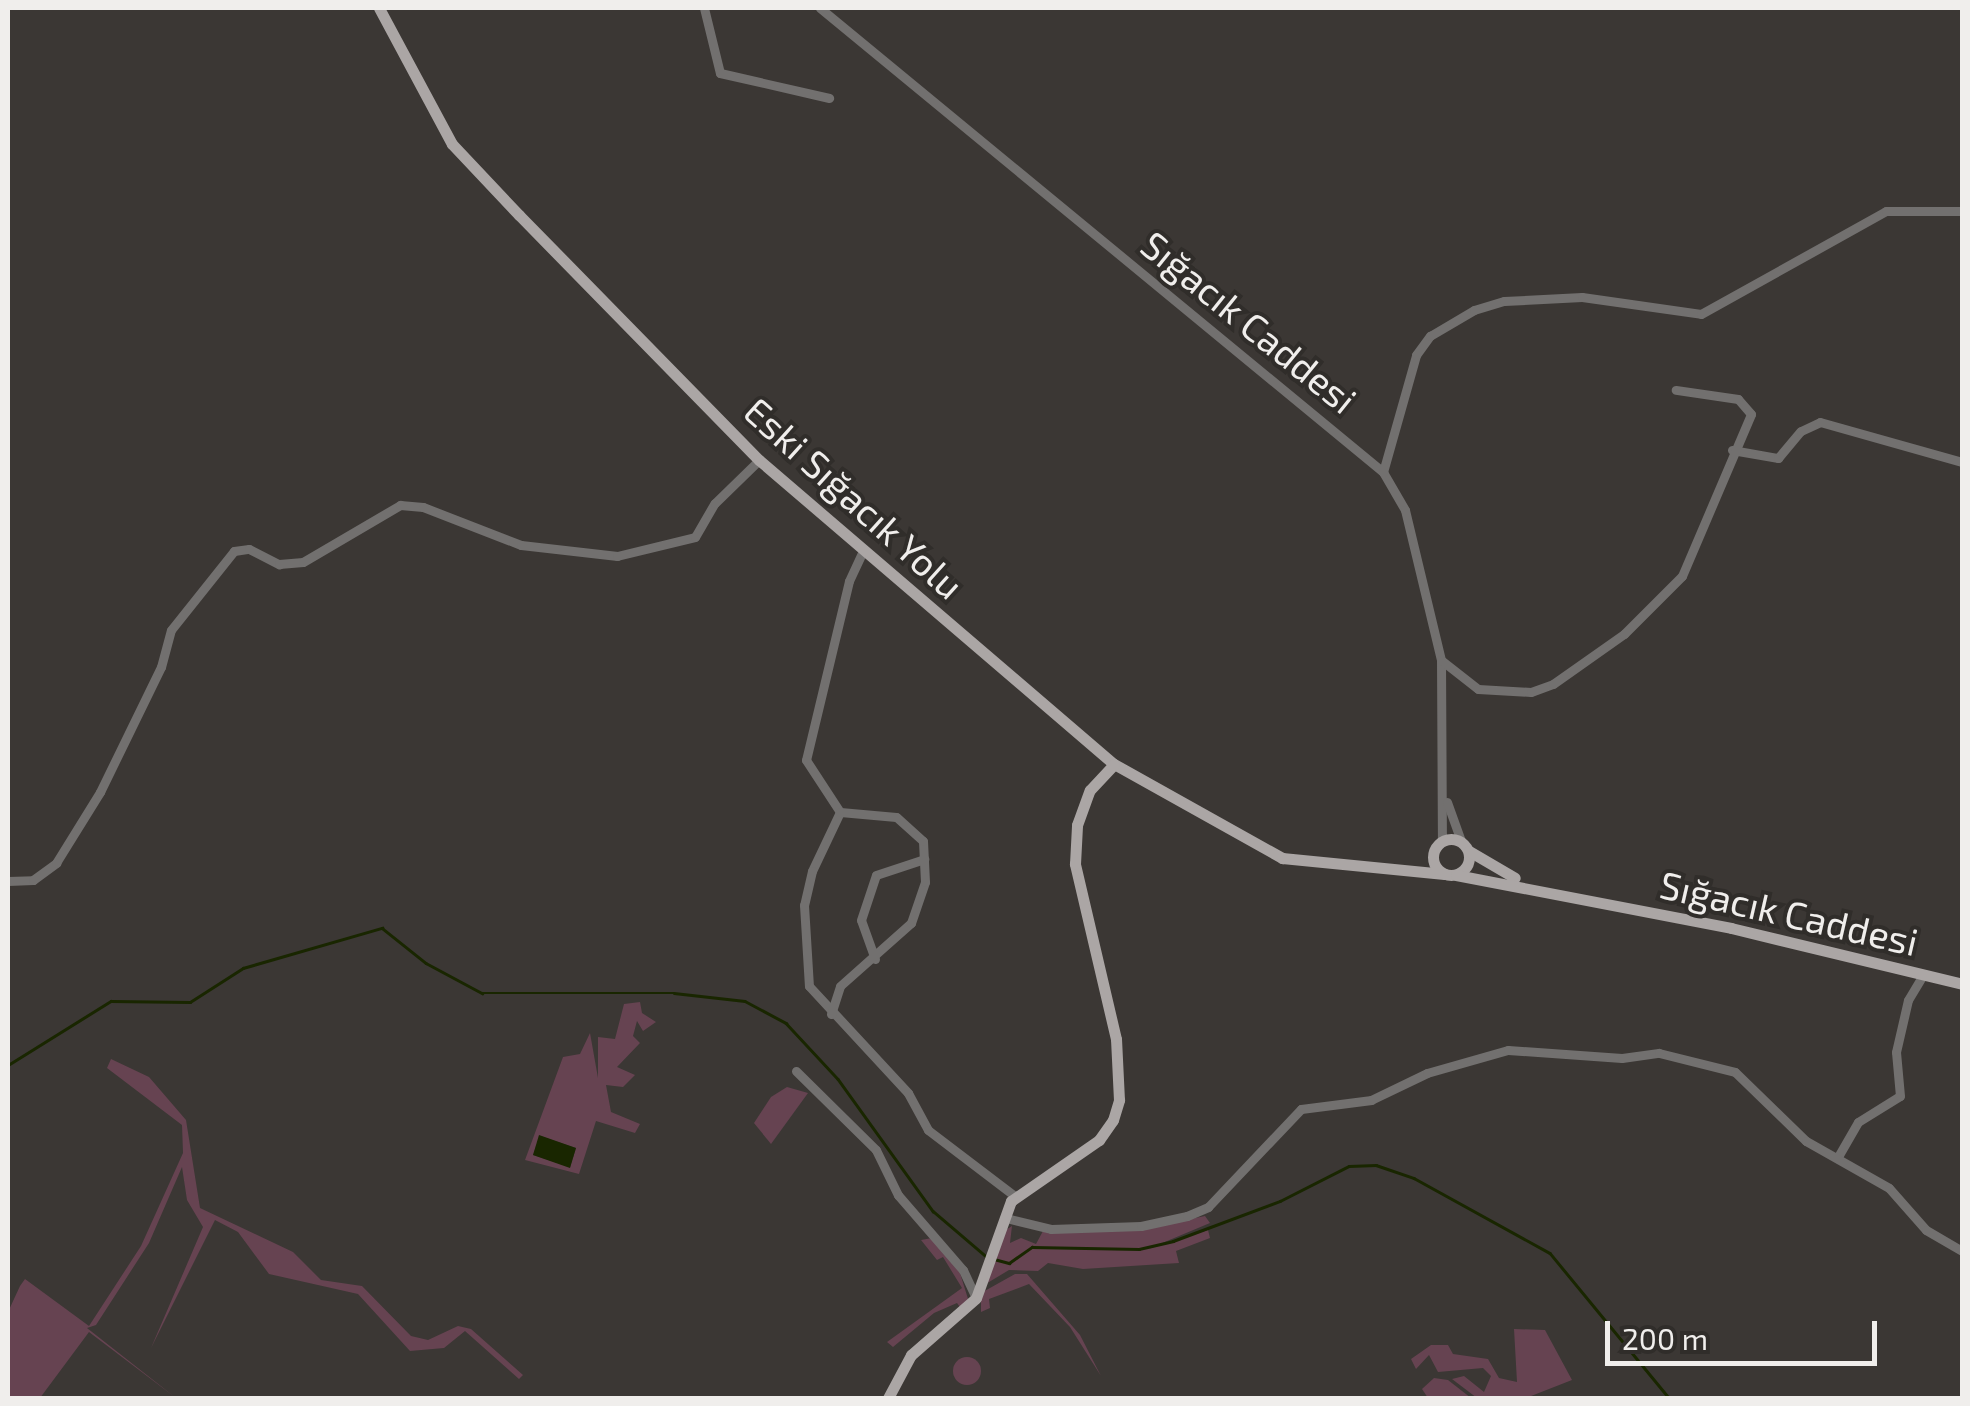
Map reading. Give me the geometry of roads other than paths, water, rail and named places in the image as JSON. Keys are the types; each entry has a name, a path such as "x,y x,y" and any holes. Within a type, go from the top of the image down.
{"main road":[{"name":"Eski Sığacık Yolu","path":"379,8 452,144 759,460 862,553 1114,764 1282,858 1542,888"},
{"path":"888,1398 912,1355 976,1298 999,1231 1016,1197 1098,1140 1119,1100 1116,1038 1075,864 1077,825 1090,790 1114,764"},
{"path":"1438,845 1435,866 1450,875 1469,863 1465,846"},
{"path":"1408,870 1438,845 1465,846 1496,871 1542,888"},
{"name":"Sığacık Caddesi","path":"1542,888 1962,984"}],"street":[{"path":"704,8 720,73 829,98"},
{"name":"Sığacık Caddesi","path":"820,8 1383,472 1405,510 1441,660 1445,794"},
{"path":"1383,472 1416,356 1430,336 1474,310 1504,300 1582,297 1700,314 1886,211 1962,211"},
{"path":"1441,660 1478,689 1530,692 1579,669 1682,576 1751,409 1728,396 1676,390"},
{"path":"1732,450 1778,458 1802,431 1820,422 1962,462"},
{"path":"8,881 32,880 56,863 100,792 161,667 171,630 234,551 248,549 279,564 304,562 400,505 424,507 520,545 617,556 695,537 716,502 759,460"},
{"path":"840,812 806,760 849,580 862,553"},
{"path":"1438,845 1445,794"},
{"path":"1445,794 1465,846"},
{"path":"831,1014 840,986 875,959 922,902 924,859 923,841 896,816 840,812"},
{"path":"840,812 812,871 804,905 809,986 908,1093 928,1130 1016,1197"},
{"path":"875,959 861,920 876,875 924,859"},
{"path":"1839,1155 1858,1122 1900,1096 1896,1052 1908,1000 1923,975"},
{"path":"1006,1218 1051,1229 1142,1226 1188,1216 1208,1207 1301,1109 1371,1100 1428,1073 1508,1050 1622,1058 1672,1053 1709,1062 1744,1079 1806,1141 1839,1155 1903,1200 1926,1230 1962,1251"},
{"path":"796,1070 876,1150 898,1195 963,1270 976,1298"}],"waterway":[{"path":"8,1065 111,1001 190,1002 243,968 382,928 426,963 482,993 674,993 745,1001 786,1023 838,1079 933,1211 987,1257"},
{"path":"994,1259 1009,1263 1032,1247 1139,1249 1173,1241 1280,1201 1349,1166 1376,1165 1414,1178 1550,1253 1669,1398"}]}
